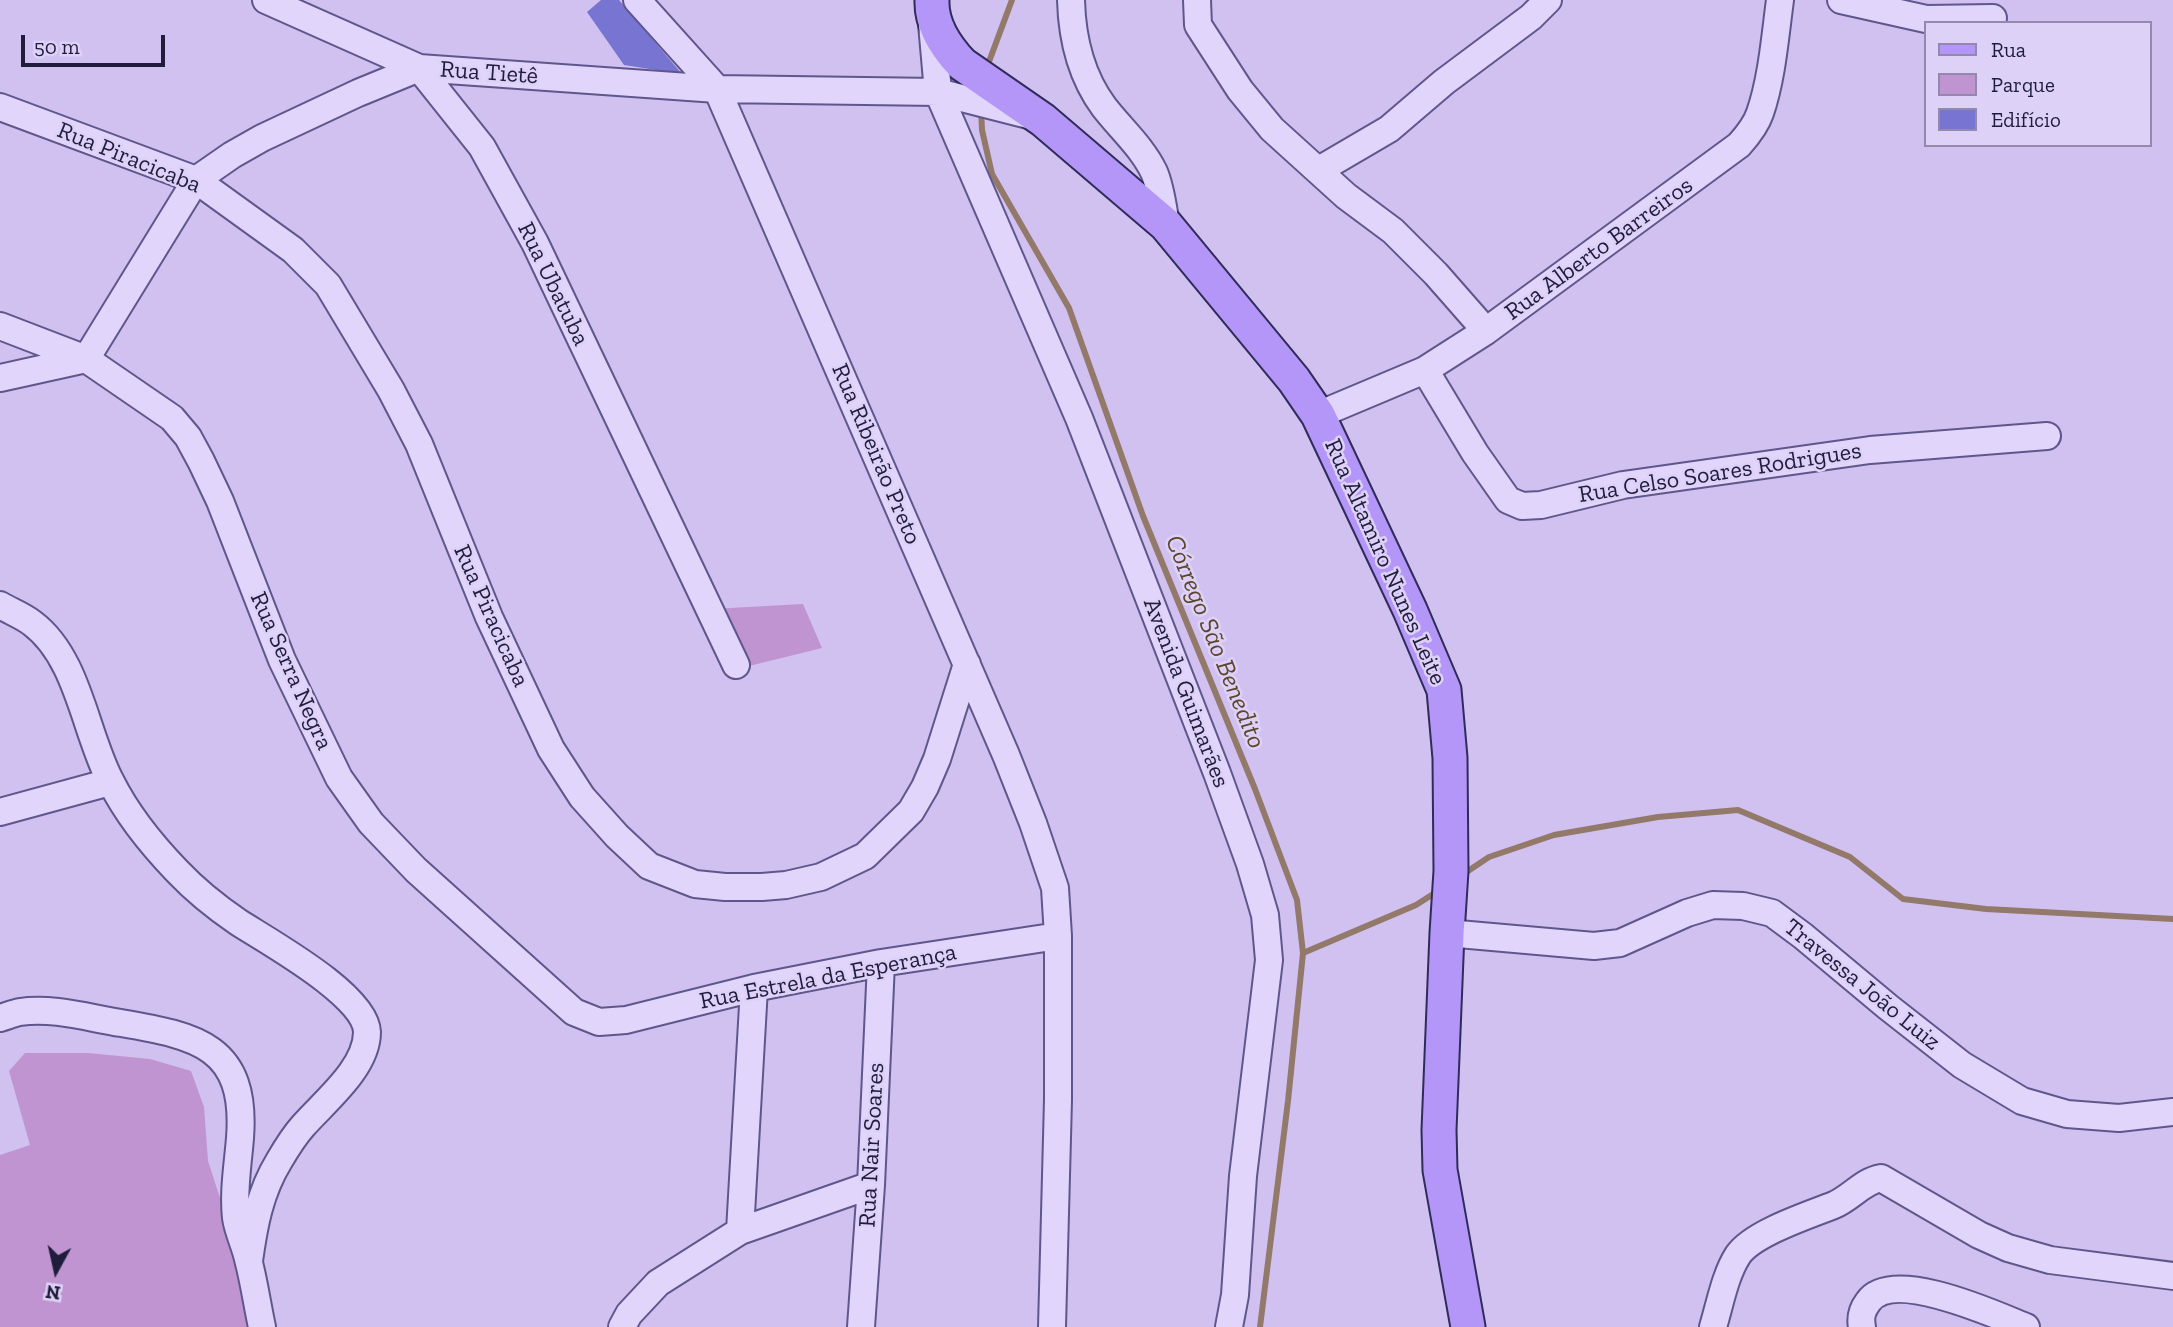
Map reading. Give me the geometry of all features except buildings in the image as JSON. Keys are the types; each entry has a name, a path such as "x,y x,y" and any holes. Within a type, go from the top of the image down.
{"main road":[{"name":"Rua Altamiro Nunes Leite","path":"932,6 944,41 952,54 1166,225 1294,380 1318,415 1410,610 1444,690 1450,758 1451,871 1439,1130 1440,1170 1468,1327"}],"street":[{"name":"Rua Ubatuba","path":"266,0 419,68 482,147 534,243 736,665"},
{"name":"Rua Ribeirão Preto","path":"637,0 717,89 967,664 1029,812 1055,888 1058,936 1058,1100 1052,1327"},
{"path":"1071,0 1072,22 1084,73 1103,106 1145,156 1155,174 1166,225"},
{"path":"1197,0 1198,25 1240,90 1272,129 1346,196 1393,231 1436,274 1486,331"},
{"path":"1319,170 1389,129 1444,82 1531,18 1548,0"},
{"name":"Rua Alberto Barreiros","path":"1318,415 1425,370 1486,331 1739,145 1760,114 1780,0"},
{"path":"1841,0 1927,19 1993,18"},
{"path":"932,6 943,93"},
{"name":"Rua Tietê","path":"86,359 196,180 262,138 419,68 717,89 943,93 1029,116"},
{"name":"Avenida Guimarães","path":"943,93 1079,418 1217,773 1250,864 1265,915 1269,960 1244,1176 1235,1295 1229,1327"},
{"name":"Rua Piracicaba","path":"0,107 196,180 293,250 328,285 391,390 419,444 489,617 551,749 582,797 649,866 695,884 762,887 821,877 865,856 911,811 925,787 937,759 967,664"},
{"name":"Rua Serra Negra","path":"0,326 86,359 172,418 188,437 220,500 282,660 339,778 371,823 416,870 574,1012 599,1022"},
{"path":"0,378 86,359"},
{"name":"Rua Celso Soares Rodrigues","path":"1425,370 1475,453 1508,500 1522,506 1541,505 1623,485 1870,450 2047,436"},
{"path":"0,605 33,623 59,650 110,782 163,856 203,897 292,956 340,992 359,1011 367,1030 364,1051 352,1072 300,1129 265,1187 255,1218 249,1261"},
{"path":"0,812 110,782"},
{"name":"Travessa João Luiz","path":"1447,919 1594,946 1620,943 1687,913 1713,905 1743,906 1772,913 1962,1065 2022,1101 2067,1114 2119,1118 2173,1112"},
{"name":"Rua Estrela da Esperança","path":"599,1022 626,1020 754,988 881,962 1058,936"},
{"name":"Rua Nair Soares","path":"861,1327 871,1185 881,962"},
{"path":"740,1231 754,988"},
{"path":"0,1018 20,1012 46,1011 159,1029 200,1042 229,1070 239,1094 241,1111 236,1218 249,1261 262,1327"},
{"path":"1713,1327 1732,1266 1744,1247 1803,1216 1843,1200 1873,1179 1885,1179 1979,1235 2008,1248 2050,1260 2173,1276"},
{"path":"622,1327 629,1314 658,1283 740,1231 871,1185"},
{"path":"1862,1327 1863,1310 1871,1298 1905,1289 1951,1297 2026,1327"}],"green space":[{"path":"803,604 822,648 741,668 711,609"},
{"path":"25,1053 88,1053 150,1059 191,1071 204,1107 208,1161 233,1238 251,1327 0,1327 0,1155 30,1145 9,1071"}],"waterway":[{"name":"Córrego São Benedito","path":"987,67 1012,0"},
{"name":"Córrego São Benedito","path":"981,109 982,130 992,174 1069,308 1143,516 1255,789 1297,900 1303,953 1260,1327"},
{"path":"1462,875 1489,857 1554,835 1658,817 1738,810 1850,857 1903,899 1986,909 2173,919"},
{"path":"1303,953 1416,905 1438,891"}]}
